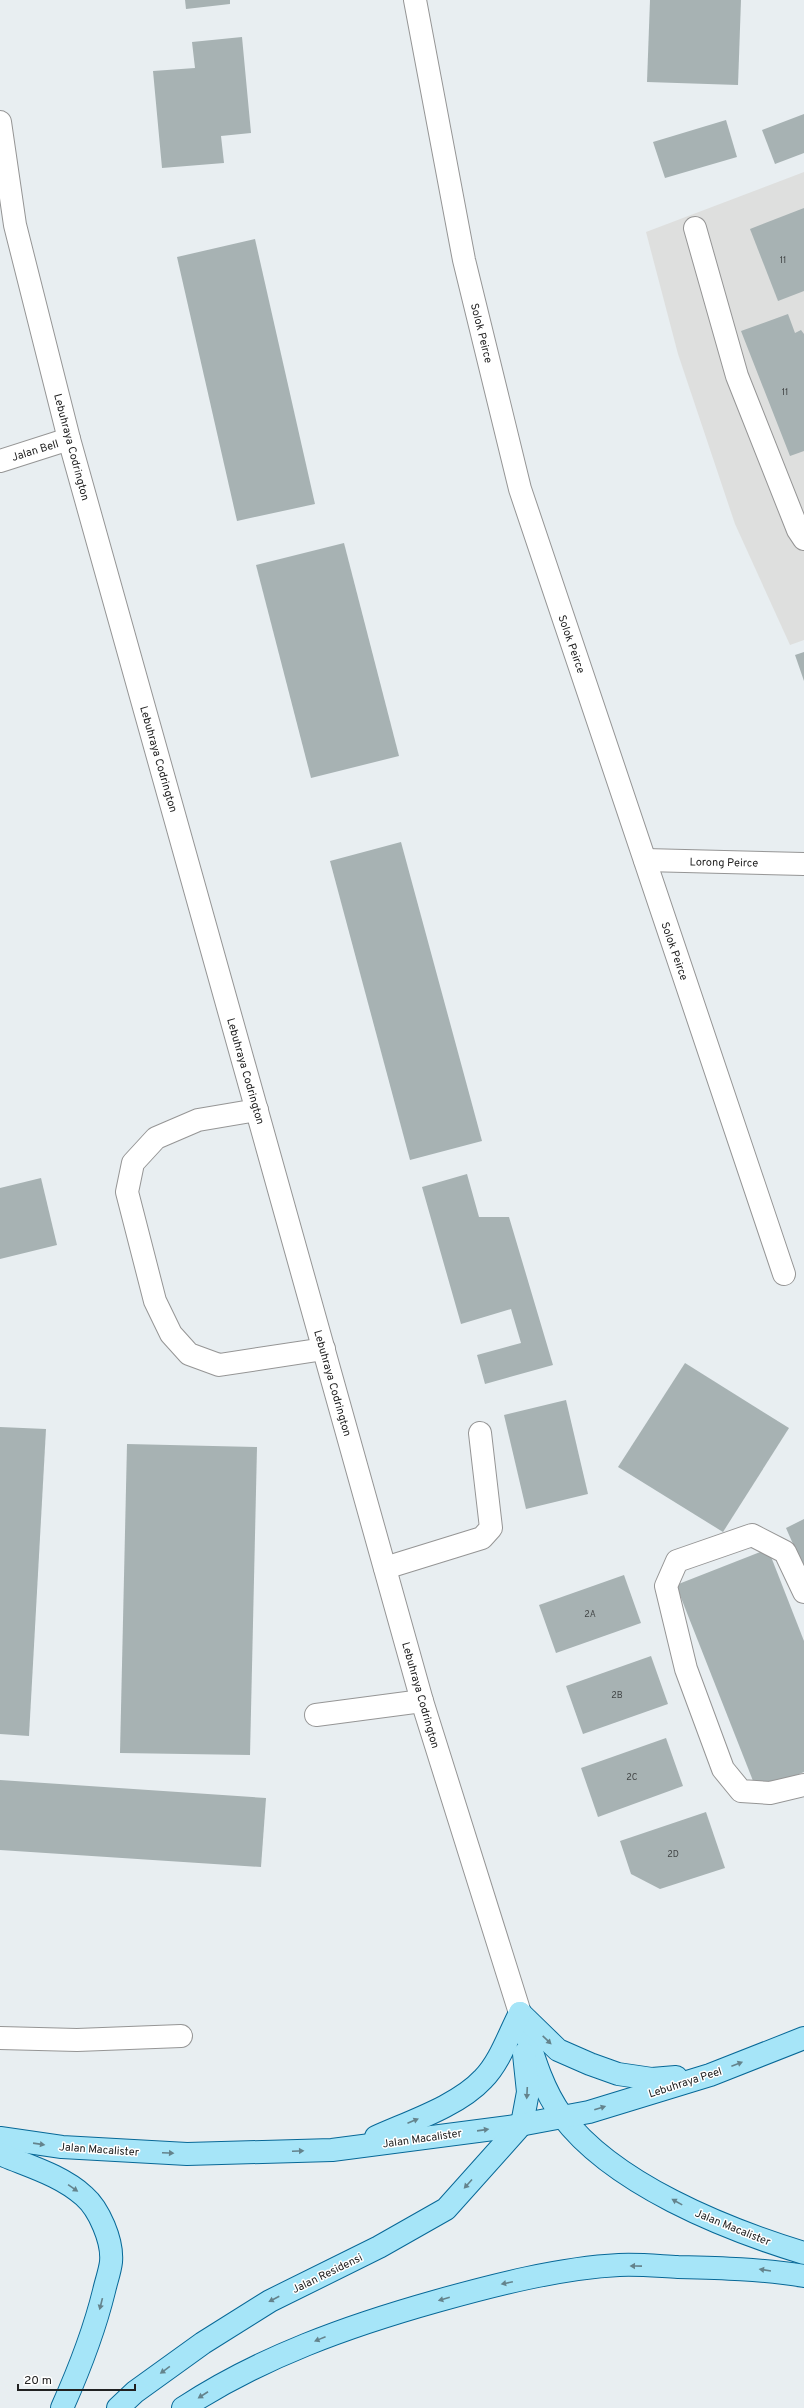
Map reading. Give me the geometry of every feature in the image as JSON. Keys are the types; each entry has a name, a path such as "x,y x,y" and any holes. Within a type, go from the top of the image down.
{"main road":[{"path":"351,2148 444,2108 483,2079 501,2051 520,2013 558,2050 618,2074 652,2079 710,2075"},
{"name":"Lebuhraya Codrington","path":"520,2013 540,2076 562,2116"},
{"name":"Lebuhraya Codrington","path":"520,2013 528,2092 522,2124"},
{"name":"Lebuhraya Peel","path":"562,2116 589,2112 710,2075 804,2038"},
{"name":"Jalan Macalister","path":"0,2138 62,2147 187,2154 332,2150 522,2124 562,2116 592,2149 634,2178 687,2208 769,2242 804,2252"},
{"name":"Jalan Residensi","path":"118,2408 135,2392 203,2343 270,2302 380,2247 446,2209 522,2124"},
{"path":"0,2154 63,2181 85,2196 97,2214 109,2240 111,2261 97,2320 80,2367 62,2408"},
{"path":"183,2408 211,2390 250,2370 341,2330 482,2288 538,2277 619,2265 758,2269 804,2276"}],"street":[{"name":"Solok Peirce","path":"415,0 464,260 520,490 784,1274"},
{"name":"Lebuhraya Codrington","path":"0,122 15,225 69,439 422,1701 520,2013"},
{"path":"695,228 737,376 798,530 804,539"},
{"name":"Jalan Bell","path":"0,461 69,439"},
{"name":"Lorong Peirce","path":"645,860 804,864"},
{"path":"257,1110 198,1120 156,1138 133,1163 127,1192 155,1301 171,1334 189,1354 220,1364 324,1349"},
{"path":"385,1568 482,1538 491,1528 480,1433"},
{"path":"804,1592 785,1552 752,1535 677,1561 666,1586 686,1669 724,1769 741,1791 770,1793 804,1785"},
{"path":"316,1715 422,1701"},
{"path":"0,2038 77,2040 180,2036"}],"shaded area":[{"path":"804,172 804,640 790,645 735,524 678,354 646,232"}],"building":[{"path":"185,0 230,0 230,4 186,9"},
{"path":"650,0 741,0 738,85 647,82"},
{"path":"242,37 251,133 221,136 224,163 162,168 153,71 195,68 192,42"},
{"path":"804,114 804,153 775,164 762,130"},
{"path":"726,120 737,157 665,178 653,142"},
{"path":"804,208 804,291 778,301 750,229"},
{"path":"255,239 315,504 237,521 177,257"},
{"path":"788,314 795,333 801,330 804,334 804,451 790,456 741,331"},
{"path":"344,543 399,756 311,778 256,565"},
{"path":"804,652 804,681 795,655"},
{"path":"401,842 482,1141 410,1160 330,861"},
{"path":"467,1174 479,1217 509,1217 553,1365 485,1384 477,1355 521,1343 511,1309 461,1324 422,1187"},
{"path":"41,1178 57,1245 0,1259 0,1188"},
{"path":"685,1363 789,1428 723,1532 618,1467"},
{"path":"566,1400 588,1494 526,1509 504,1415"},
{"path":"0,1427 46,1429 29,1736 0,1734"},
{"path":"127,1444 257,1447 250,1755 120,1753"},
{"path":"804,1519 804,1569 786,1528"},
{"path":"768,1549 804,1641 804,1772 757,1791 676,1585"},
{"path":"624,1575 641,1623 556,1653 539,1605"},
{"path":"651,1656 668,1704 583,1734 566,1686"},
{"path":"666,1738 683,1786 598,1817 581,1768"},
{"path":"0,1780 266,1798 261,1867 0,1850"},
{"path":"706,1812 725,1868 660,1889 631,1874 620,1841"}]}
